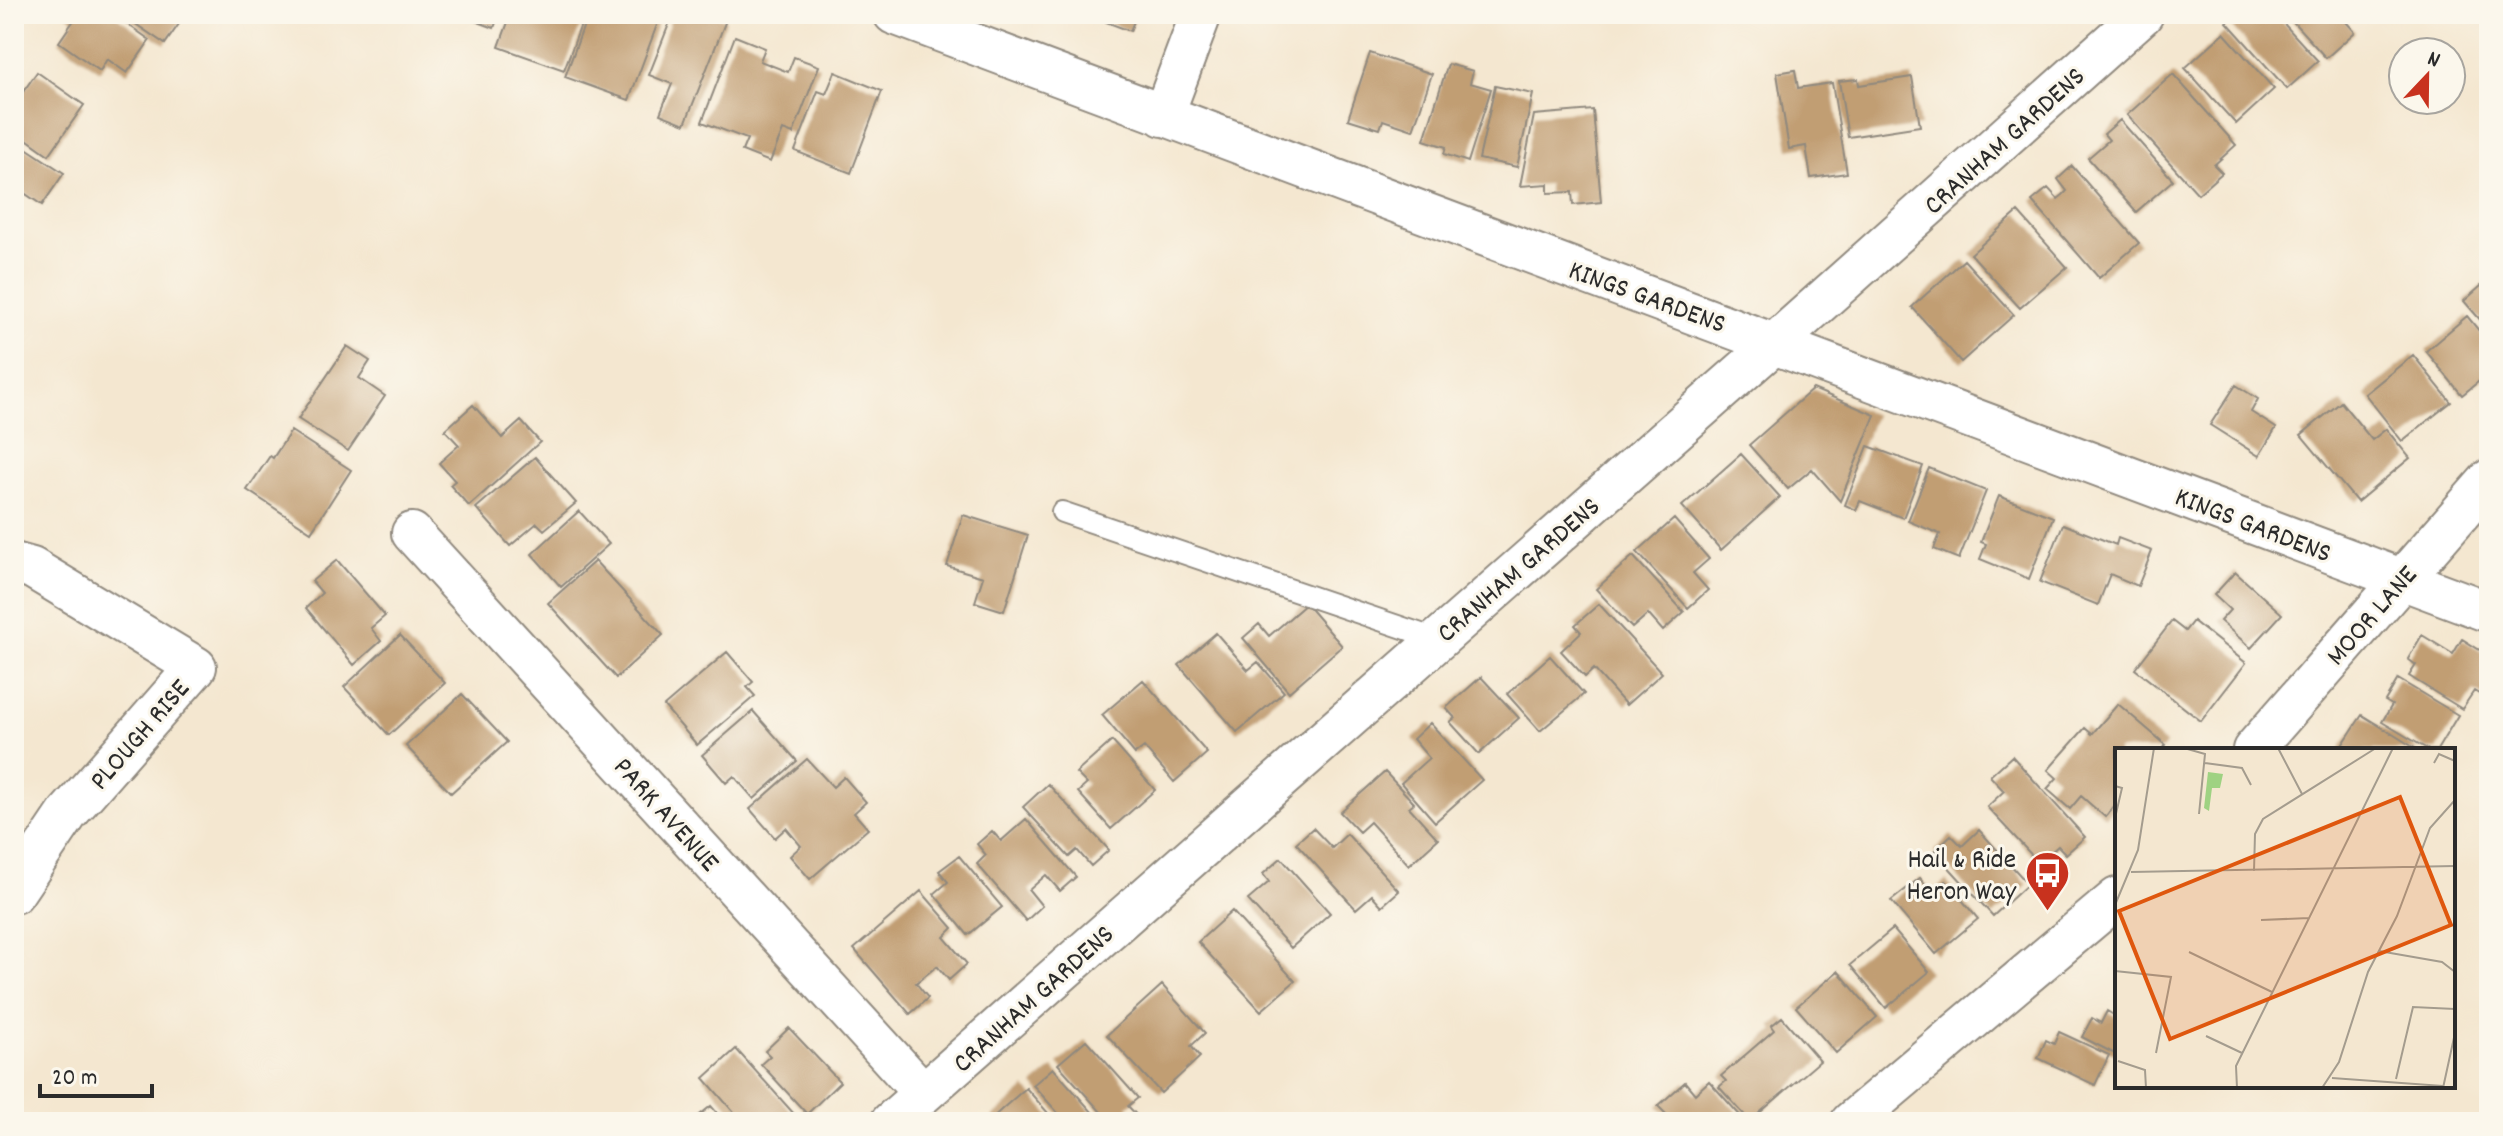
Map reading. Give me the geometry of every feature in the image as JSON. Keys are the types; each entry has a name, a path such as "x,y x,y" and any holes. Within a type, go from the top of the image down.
{"street":[{"name":"KINGS GARDENS","path":"894,14 2489,612"},
{"path":"1163,116 1201,14"},
{"name":"CRANHAM GARDENS","path":"891,1122 1775,343 2143,14"},
{"name":"MOOR LANE","path":"2255,748 2489,480"},
{"name":"PARK AVENUE","path":"412,533 923,1093"},
{"name":"PLOUGH RISE","path":"14,563 32,568 196,667 68,813 14,893"},
{"path":"1866,1118 2115,900"}],"lane":[{"path":"1062,512 1436,639"}],"building":[{"path":"65,14 113,14 150,40 127,73 107,59 100,71 59,42 74,20"},
{"path":"121,14 172,14 181,21 165,44"},
{"path":"457,14 499,14 494,28"},
{"path":"511,14 585,14 564,70 499,47"},
{"path":"588,14 626,14 634,18 635,14 661,14 629,100 565,77"},
{"path":"673,14 711,14 726,20 685,124 660,114 672,84 649,75"},
{"path":"1109,14 1137,14 1130,31 1106,22"},
{"path":"2236,14 2275,14 2318,61 2287,89 2227,22"},
{"path":"2286,14 2339,14 2355,32 2326,58"},
{"path":"2224,33 2274,89 2236,124 2185,68"},
{"path":"735,36 765,48 760,61 788,72 794,57 819,66 793,134 783,130 770,162 742,151 747,139 702,122"},
{"path":"1370,53 1432,74 1413,130 1383,120 1380,129 1348,119"},
{"path":"1448,64 1473,71 1470,83 1491,89 1468,162 1444,154 1446,147 1424,140"},
{"path":"1795,70 1798,88 1832,83 1847,173 1811,178 1806,146 1789,149 1777,73"},
{"path":"37,72 84,105 49,155 14,130 14,105"},
{"path":"835,72 882,91 851,173 795,151 818,91 826,94"},
{"path":"2173,74 2236,145 2214,165 2222,173 2198,194 2127,115"},
{"path":"1912,77 1920,126 1848,137 1839,81 1858,79 1859,85"},
{"path":"1495,86 1533,94 1517,167 1479,159"},
{"path":"1593,110 1601,202 1573,205 1572,192 1548,193 1548,184 1520,186 1534,115"},
{"path":"2120,120 2173,180 2136,212 2088,158 2109,140 2104,134"},
{"path":"14,140 64,173 42,205 14,186"},
{"path":"2072,166 2139,243 2099,278 2032,201 2048,188 2058,199 2063,195 2067,191 2058,179"},
{"path":"2018,212 2067,267 2020,308 1971,254"},
{"path":"1964,260 2014,315 1961,362 1912,307"},
{"path":"2489,279 2489,330 2464,301"},
{"path":"2467,316 2489,343 2489,373 2462,395 2426,351"},
{"path":"347,346 370,361 359,378 385,396 348,451 298,419"},
{"path":"2413,355 2451,402 2402,441 2365,394"},
{"path":"2236,385 2258,399 2251,412 2276,428 2259,456 2210,425"},
{"path":"1813,389 1875,415 1840,501 1812,469 1788,489 1749,445"},
{"path":"2341,402 2372,440 2386,429 2410,458 2357,502 2301,435"},
{"path":"473,405 502,438 521,421 540,442 469,506 450,485 455,481 439,463 459,445 445,430"},
{"path":"291,431 351,470 311,532 247,490"},
{"path":"1868,446 1923,466 1903,518 1860,501 1856,510 1845,505"},
{"path":"1741,454 1780,497 1721,550 1682,506"},
{"path":"535,457 576,503 544,530 537,523 510,546 476,508"},
{"path":"1929,468 1986,491 1959,559 1934,549 1940,534 1908,521"},
{"path":"1999,496 2053,517 2029,579 1980,559 1986,544 1981,542"},
{"path":"579,511 609,544 561,587 532,554"},
{"path":"963,515 1028,535 1004,611 975,602 983,577 947,566"},
{"path":"1674,519 1709,559 1693,573 1708,590 1688,608 1637,552"},
{"path":"2063,524 2116,545 2118,538 2152,551 2138,586 2110,574 2098,605 2040,582"},
{"path":"1633,556 1684,612 1663,631 1648,614 1632,628 1596,589"},
{"path":"337,560 385,616 371,628 381,641 354,665 306,608 322,593 312,581"},
{"path":"595,561 663,635 616,678 548,603"},
{"path":"2235,572 2282,614 2251,648 2220,621 2230,610 2214,595"},
{"path":"1306,604 1342,646 1289,692 1243,638 1259,624 1269,636"},
{"path":"1599,604 1662,673 1626,705 1594,669 1585,677 1561,651 1581,632 1575,625"},
{"path":"2172,621 2185,631 2193,621 2246,663 2201,721 2135,669"},
{"path":"1216,633 1248,670 1258,662 1284,692 1237,732 1179,665"},
{"path":"400,635 445,683 389,735 344,687"},
{"path":"2422,635 2453,654 2462,639 2489,656 2489,700 2474,691 2462,709 2409,676 2416,665 2408,659"},
{"path":"727,652 753,682 747,687 755,696 697,745 664,706"},
{"path":"1550,656 1584,694 1540,731 1507,694"},
{"path":"1481,677 1519,718 1479,754 1450,722 1455,718 1446,708"},
{"path":"2398,679 2458,715 2438,748 2426,748 2382,722 2392,705 2385,701"},
{"path":"1143,680 1207,753 1174,782 1144,747 1135,754 1102,715"},
{"path":"462,694 507,742 451,793 406,746"},
{"path":"2118,704 2166,745 2164,748 2115,748 2115,805 2105,817 2081,796 2070,809 2047,789 2057,778 2048,770 2085,728 2092,734"},
{"path":"753,711 797,761 754,799 734,776 726,783 702,755"},
{"path":"2362,715 2415,748 2340,748"},
{"path":"1430,723 1482,780 1435,822 1401,783 1429,758 1413,739"},
{"path":"1112,741 1155,790 1111,829 1078,792 1087,784 1076,773"},
{"path":"2012,756 2085,837 2066,854 2058,846 2039,863 1987,807 2004,791 1990,776"},
{"path":"807,759 833,787 844,777 866,802 854,813 868,829 810,879 790,856 801,846 786,828 775,838 750,809"},
{"path":"1385,772 1414,803 1409,807 1438,839 1409,865 1370,822 1359,832 1340,812"},
{"path":"1048,784 1109,850 1091,866 1077,850 1069,857 1023,807"},
{"path":"1026,819 1076,877 1060,891 1046,875 1029,890 1042,906 1026,921 977,864 986,855 977,844 992,831 1001,841"},
{"path":"1313,828 1332,848 1347,834 1399,891 1382,906 1372,895 1356,909 1296,843"},
{"path":"1979,830 2028,884 1993,916 1934,851 1951,835 1962,846"},
{"path":"959,856 1002,907 968,935 934,894 948,882 939,871"},
{"path":"1281,858 1330,913 1291,948 1248,900 1269,882 1263,874"},
{"path":"1920,878 1932,892 1946,881 1978,919 1936,954 1891,901"},
{"path":"921,891 953,928 944,937 967,964 949,980 937,966 916,983 928,998 910,1014 854,949"},
{"path":"1232,911 1295,981 1261,1011 1198,942"},
{"path":"1893,929 1929,972 1886,1008 1850,965"},
{"path":"1838,971 1877,1017 1836,1053 1796,1007"},
{"path":"1162,985 1205,1033 1191,1046 1200,1057 1161,1093 1107,1035"},
{"path":"2107,1011 2115,1016 2115,1054 2082,1037 2092,1018 2101,1023"},
{"path":"1782,1017 1820,1061 1750,1121 1719,1087 1726,1081 1721,1076 1774,1030 1771,1026"},
{"path":"789,1028 840,1082 807,1114 761,1064 770,1056 765,1051"},
{"path":"2059,1032 2109,1055 2095,1085 2038,1058 2046,1040 2054,1044"},
{"path":"1086,1040 1138,1098 1128,1106 1143,1122 1110,1122 1058,1064"},
{"path":"736,1049 795,1115 788,1122 742,1122 704,1078"},
{"path":"1053,1068 1101,1122 1066,1122 1033,1085"},
{"path":"1709,1081 1746,1122 1657,1122 1666,1114 1658,1106 1685,1082 1695,1094"},
{"path":"1026,1088 1056,1122 988,1122 1002,1109"},
{"path":"711,1106 725,1122 691,1122"}],"place":[{"name":"Hail & Ride Heron Way","path":"2047,912"}]}
